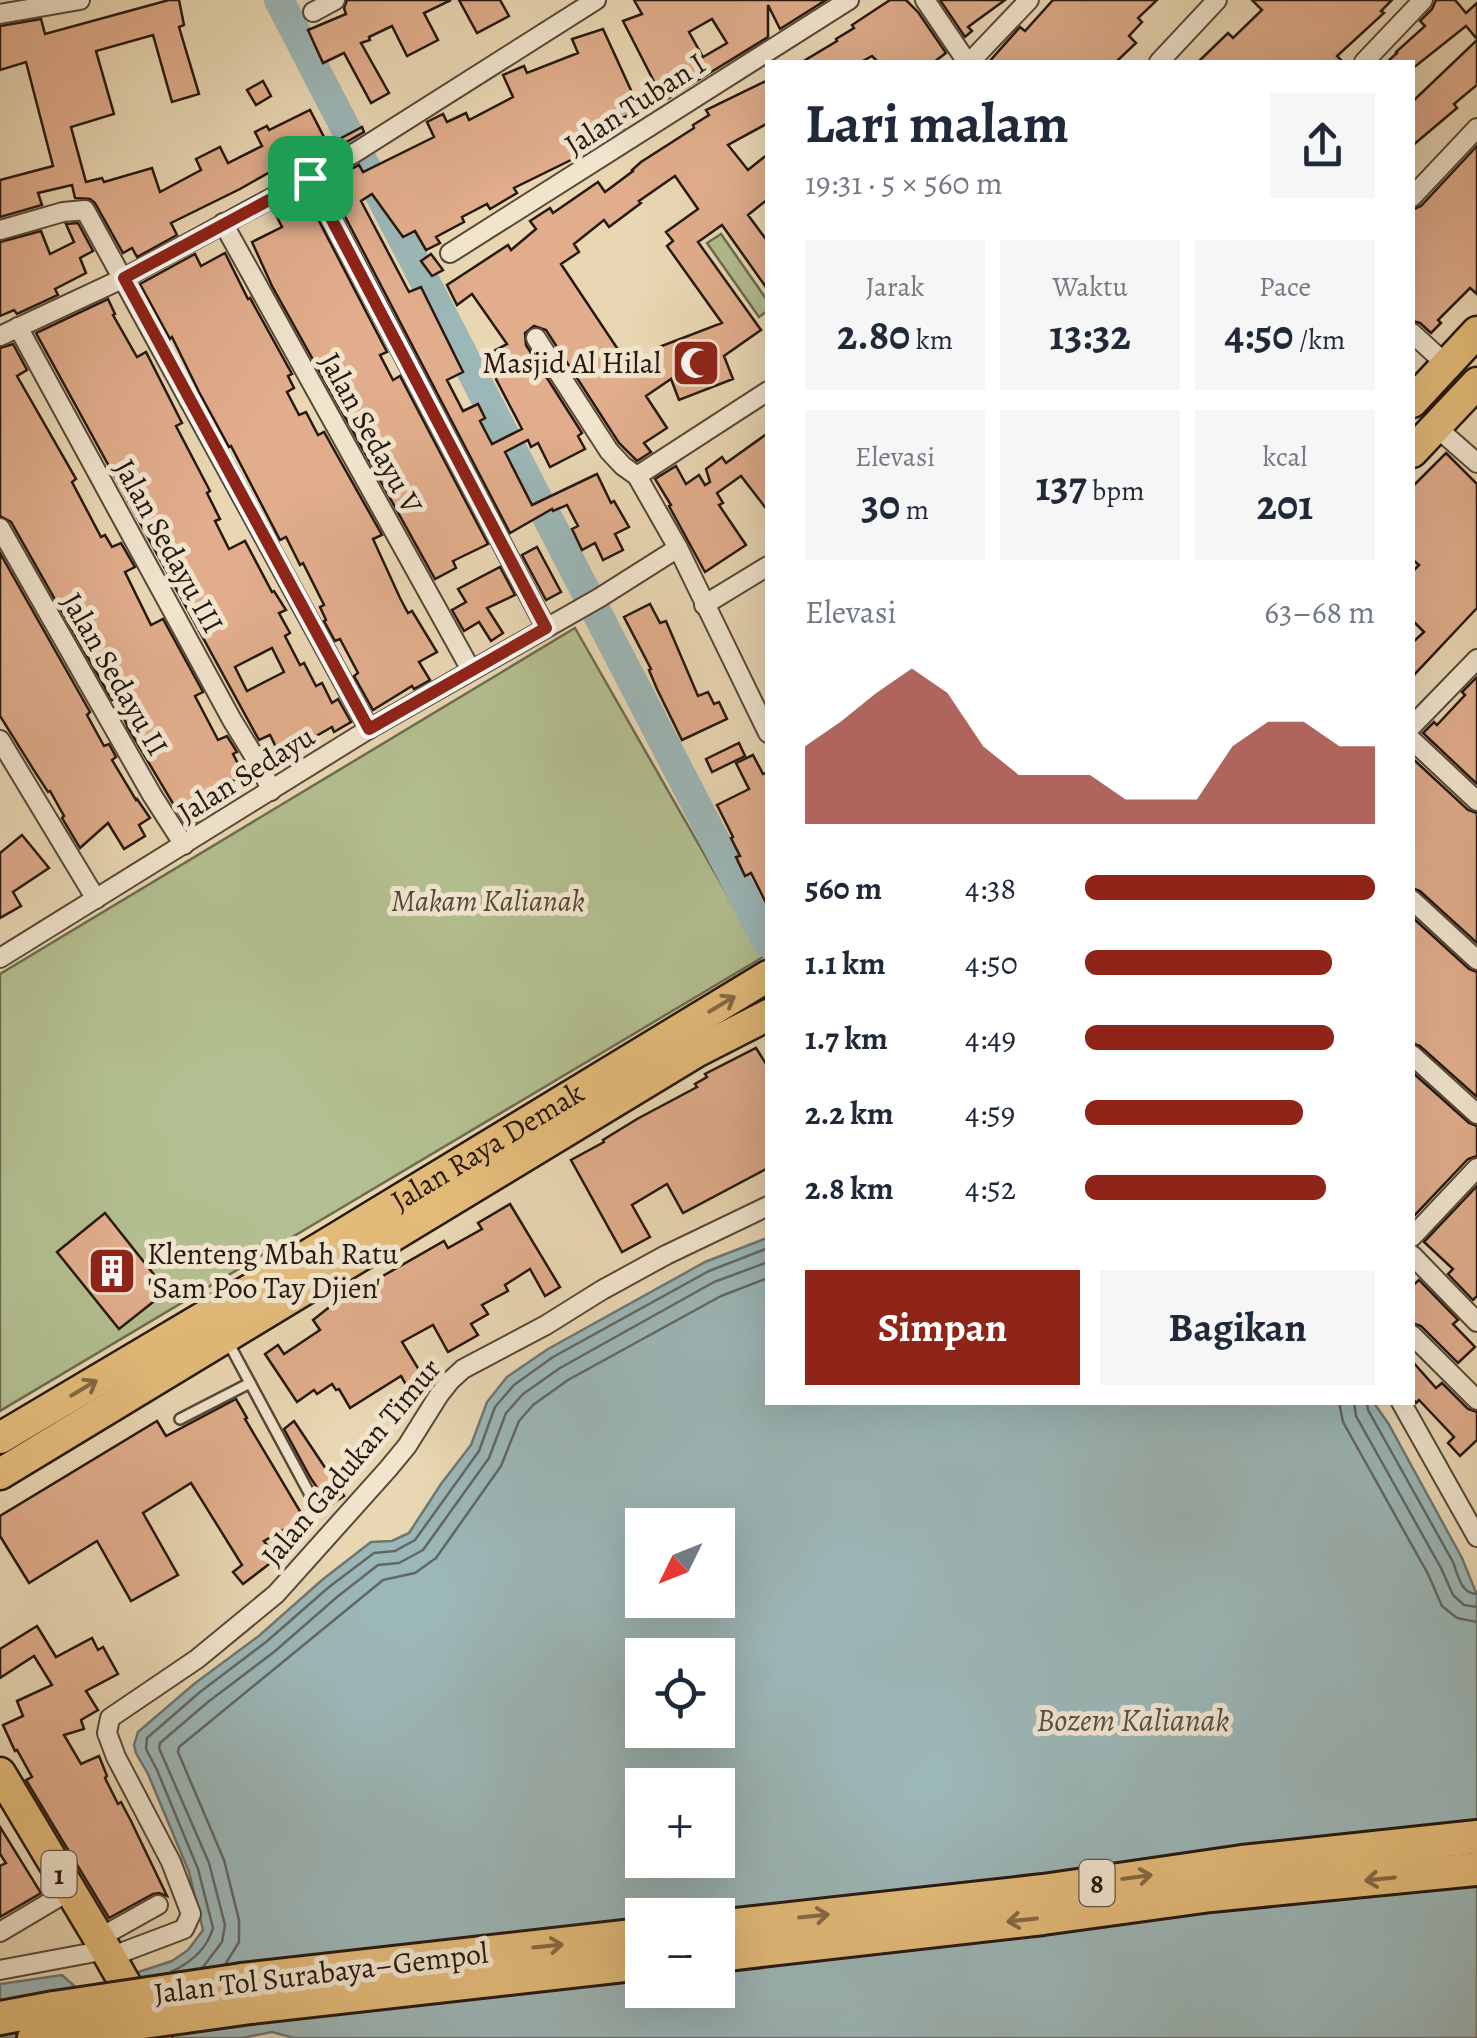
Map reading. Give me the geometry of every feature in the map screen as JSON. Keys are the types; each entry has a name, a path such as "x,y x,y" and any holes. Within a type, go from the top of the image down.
{"highway":[{"path":"1415,399 1477,332"},
{"path":"1415,449 1477,383"},
{"name":"Jalan Raya Demak","path":"0,1474 226,1337 664,1056 765,978"},
{"name":"Jalan Raya Demak","path":"0,1438 664,1056 765,1016"},
{"name":"1","path":"1,1770 156,2038"},
{"name":"8","path":"735,1925 1477,1837"},
{"name":"8","path":"735,1952 1212,1895 1477,1870"},
{"name":"Jalan Tol Surabaya–Gempol","path":"0,2018 242,1980 625,1937"},
{"name":"Jalan Tol Surabaya–Gempol","path":"34,2038 251,2007 625,1965"}],"street":[{"path":"0,14 80,0"},
{"path":"313,12 334,0"},
{"path":"0,336 124,278 310,178 596,0"},
{"name":"Jalan Tuban I","path":"450,253 849,0"},
{"path":"925,0 967,60"},
{"path":"970,60 1028,0"},
{"path":"1161,60 1217,0"},
{"path":"1366,60 1423,0"},
{"path":"1415,194 1477,128"},
{"path":"310,178 546,628"},
{"path":"0,230 82,209 124,278 369,729"},
{"name":"Jalan Sedayu V","path":"223,223 471,670"},
{"name":"Jalan Sedayu III","path":"18,327 271,791"},
{"path":"1415,336 1447,365"},
{"path":"536,338 609,451 637,476 765,721"},
{"path":"637,476 765,393"},
{"path":"1436,428 1477,463"},
{"name":"Jalan Sedayu II","path":"0,528 184,845"},
{"name":"Jalan Sedayu","path":"0,958 369,729 599,598 678,548"},
{"path":"704,605 765,568"},
{"path":"1415,723 1477,659"},
{"path":"0,740 96,899"},
{"path":"1415,743 1477,801"},
{"path":"1415,903 1477,960"},
{"path":"1415,1057 1477,1114"},
{"path":"1415,1234 1477,1168"},
{"name":"Jalan Gadukan Timur","path":"1,1967 108,1954 184,1929 191,1914 171,1862 116,1757 107,1733 110,1718 197,1659 276,1594 388,1469 438,1395 464,1369 666,1255 765,1207"},
{"path":"1415,1258 1477,1322"},
{"path":"1415,1338 1477,1400"},
{"path":"1403,1405 1477,1537"},
{"path":"0,1932 70,1892"},
{"name":"Jalan Gadukan Timur","path":"108,1954 158,1905"}],"lane":[{"path":"226,1337 314,1502"},
{"path":"180,1419 250,1383"}],"green space":[{"path":"721,234 765,297 765,312 759,317 707,243"},
{"name":"Makam Kalianak","path":"575,628 763,957 0,1411 0,974"}],"water":[{"name":"Bozem Kalianak","path":"765,1239 765,1405 1375,1405 1462,1558 1477,1595 1477,2038 294,2038 272,2032 242,2038 0,2038 0,1984 62,1975 80,1991 172,1961 188,1950 203,1930 189,1872 136,1753 138,1732 371,1542 392,1541 409,1533 471,1445 487,1402 507,1377 548,1349 705,1262"}],"building":[{"path":"179,0 184,25 179,27 199,94 172,102 153,35 96,51 114,114 71,127 86,182 102,178 104,182 152,168 160,192 201,170 196,159 220,147 228,163 262,146 255,132 267,126 269,130 310,110 328,145 171,223 177,235 137,257 132,248 123,253 95,203 75,198 72,185 38,193 42,205 0,217 0,180 53,166 26,62 0,70 0,26 41,19 45,34"},
{"path":"347,0 451,0 424,13 438,40 407,56 392,26 361,43 389,93 371,103 344,53 323,63 308,30 346,14"},
{"path":"459,0 500,0 509,16 477,33"},
{"path":"634,0 826,0 780,29 768,5 768,37 664,101 623,21 642,14","holes":["712,19 727,43 703,57 689,32"]},
{"path":"890,0 906,0 946,53 937,60 876,60 872,56 865,60 805,60 837,41 854,28 852,25"},
{"path":"940,0 1005,0 968,27 972,31 965,37"},
{"path":"1053,0 1157,0 1138,18 1142,22 1129,36 1136,43 1118,60 991,60 1020,27 1025,31"},
{"path":"1252,0 1392,0 1381,11 1384,13 1337,56 1341,60 1200,60 1228,33 1233,38 1262,10"},
{"path":"1436,0 1455,0 1466,13 1477,3 1477,39 1466,26 1415,67 1415,60 1389,60 1425,26 1420,21"},
{"path":"603,29 640,110 620,119 624,128 514,188 517,193 490,209 487,204 462,217 464,222 436,237 440,243 426,250 415,231 403,237 372,194 361,201 409,292 421,287 463,372 447,380 463,411 478,404 485,418 480,421 492,444 522,429 484,356 507,344 472,294 457,305 447,285 508,245 511,250 536,229 530,221 550,208 553,213 598,182 605,192 641,162 694,128 709,115 706,110 765,81 765,125 728,145 748,170 765,156 765,201 748,215 765,238 765,286 722,225 698,242 761,330 724,356 733,379 679,400 671,379 646,396 667,428 644,443 651,452 637,461 619,443 546,330 534,326 525,333 526,345 582,433 578,436 585,449 550,467 538,443 531,447 528,440 505,452 532,505 597,474 611,503 614,501 629,527 615,534 623,550 603,560 595,543 582,550 572,529 578,526 567,505 552,509 510,533 327,182 359,165 363,172 434,137 427,122 443,114 447,122 466,113 469,120 513,97 503,75 524,66 527,73 578,53 572,39","holes":["675,176 698,209 666,232 673,241 667,246 722,323 659,347 661,353 633,372 561,264 579,252 574,244 604,220 609,227"]},
{"path":"1477,40 1477,85 1454,104 1457,108 1415,143 1415,99"},
{"path":"263,81 271,96 256,105 247,90"},
{"path":"362,127 364,132 320,157 317,151"},
{"path":"1477,146 1477,294 1470,288 1438,320 1441,323 1431,333 1415,322 1415,209"},
{"path":"305,194 387,352 380,355 393,380 400,376 488,544 453,561 456,568 435,579 272,286 252,242 282,227 274,211"},
{"path":"78,223 93,251 80,258 86,273 55,289 58,295 17,314 14,310 0,316 0,242 41,231 50,254 74,242 66,224"},
{"path":"225,253 292,374 288,376 294,388 287,392 299,415 306,412 318,435 324,432 382,535 373,539 400,598 437,652 419,662 430,680 414,689 412,686 373,710 340,639 335,641 324,621 320,607 324,605 303,563 300,565 286,537 280,540 140,284 195,254 201,266"},
{"path":"431,254 443,270 432,276 421,261"},
{"path":"108,299 137,357 146,352 182,423 176,426 210,491 207,493 220,519 215,521 229,549 245,541 286,610 279,613 290,633 285,636 300,665 304,663 316,686 322,683 332,703 338,699 351,722 334,732 332,727 278,751 270,735 259,740 36,333","holes":["272,648 284,672 247,691 235,667"]},
{"path":"13,344 27,370 17,376 76,479 72,482 101,537 105,535 112,547 121,543 135,567 125,572 151,625 163,619 203,692 195,696 218,740 227,736 237,752 233,754 244,775 227,784 232,792 195,813 199,820 187,827 11,522 0,516 0,348"},
{"path":"765,435 765,507 741,476 717,493 723,503 719,505 746,545 705,572 655,479 676,466 686,484 699,475 705,485 710,482 706,469 722,457 726,463"},
{"path":"1446,453 1477,484 1477,608 1415,674 1415,640 1424,632 1415,623 1415,569 1419,565 1415,562 1415,484"},
{"path":"537,547 561,592 546,600 522,555"},
{"path":"0,553 90,712 87,715 104,746 109,744 116,757 112,760 150,818 139,825 145,836 124,849 108,823 80,848 50,791 0,716"},
{"path":"500,567 515,595 487,608 503,633 491,641 479,622 464,631 452,610 466,602 458,589"},
{"path":"650,604 660,623 666,621 698,696 708,692 714,704 719,702 727,719 682,740 624,617"},
{"path":"1477,677 1477,784 1423,733 1434,722 1437,725"},
{"path":"739,743 745,756 712,772 706,759"},
{"path":"753,755 765,773 765,901 751,873 745,876 736,857 740,856 733,837 717,805 749,789 736,763"},
{"path":"1415,761 1468,810 1477,813 1477,943 1415,889"},
{"path":"22,835 49,868 13,892 21,906 0,918 0,853"},
{"path":"1415,920 1477,972 1477,1097 1415,1044"},
{"path":"756,1048 765,1062 765,1170 683,1213 667,1184 632,1205 650,1237 622,1252 571,1160 697,1087 695,1084 707,1077 705,1074"},
{"path":"1415,1075 1477,1126 1477,1156 1468,1159 1415,1215"},
{"path":"1477,1186 1477,1296 1473,1300 1448,1274 1453,1269 1424,1242"},
{"path":"510,1204 560,1287 545,1296 530,1269 505,1285 508,1291 482,1305 488,1314 471,1324 478,1335 448,1352 433,1325 402,1342 427,1383 411,1393 401,1376 350,1408 332,1384 297,1402 265,1354 278,1345 284,1354 320,1330 313,1320 332,1305 444,1241 448,1248 482,1229 478,1223"},
{"name":"Klenteng Mbah Ratu 'Sam Poo Tay Djien'","path":"105,1213 167,1291 119,1329 57,1252"},
{"path":"1419,1280 1458,1320 1453,1324 1475,1347 1458,1363 1415,1324 1415,1283"},
{"path":"1415,1364 1436,1388 1442,1383 1468,1409 1477,1412 1477,1440 1460,1456 1448,1443 1454,1437 1419,1400 1416,1403"},
{"path":"236,1399 304,1518 264,1541 277,1558 243,1584 233,1572 242,1565 191,1483 143,1513 178,1575 131,1601 97,1541 29,1583 0,1536 0,1516 157,1421 166,1436"},
{"path":"294,1421 344,1496 329,1506 284,1429"},
{"path":"37,1626 56,1657 92,1638 98,1650 103,1647 118,1674 86,1691 98,1710 81,1720 84,1729 64,1735 81,1764 99,1756 105,1778 131,1821 167,1896 153,1894 109,1918 26,1780 32,1777 3,1725 23,1716 17,1701 52,1685 34,1656 0,1678 0,1649"},
{"path":"0,1827 41,1893 0,1917 0,1866 6,1863 0,1854"}],"waterway":[{"path":"279,0 765,937"}],"place":[{"name":"Masjid Al Hilal","path":"696,363"},
{"name":"Klenteng Mbah Ratu 'Sam Poo Tay Djien'","path":"112,1271"}],"route":[{"path":"310,178 546,628 369,729 124,278 310,178"}]}
